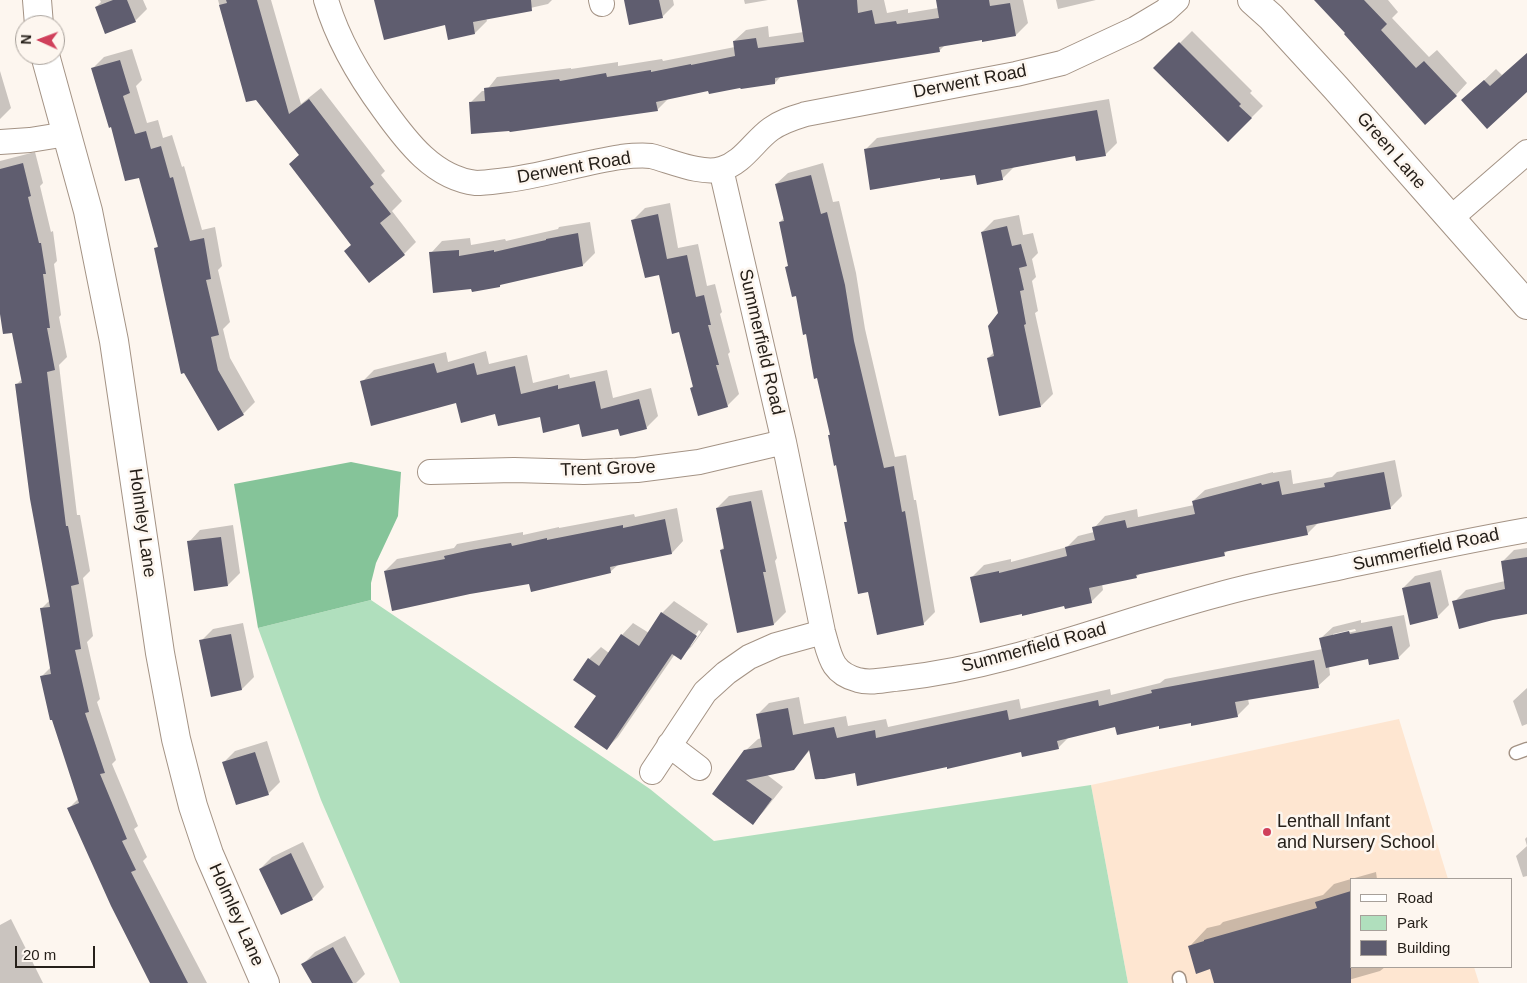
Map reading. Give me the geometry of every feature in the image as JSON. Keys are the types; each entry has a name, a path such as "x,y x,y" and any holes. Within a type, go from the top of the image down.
{"main road":[{"path":"37,0 38,15"},
{"name":"Green Lane","path":"1252,0 1271,17 1336,88 1527,304"},
{"name":"Holmley Lane","path":"48,65 88,211 114,341 160,652 176,739 193,806 209,854 265,983"}],"street":[{"name":"Derwent Road","path":"326,0 331,18 350,60 405,139 424,158 440,170 456,178 477,183 512,180 622,157 649,156 703,170 721,169 738,160 770,130 785,120 806,114 1016,74 1062,63 1135,29 1165,11 1177,0"},
{"path":"0,142 30,140 67,134"},
{"path":"1451,218 1527,152"},
{"name":"Summerfield Road","path":"721,169 784,442 829,653 835,668 846,676 860,681 919,676 990,663 1217,594 1527,530"},
{"name":"Trent Grove","path":"430,472 638,470 699,462 784,442"},
{"path":"652,772 705,692 726,673 749,657 776,645 824,632"},
{"path":"670,745 699,768"}],"shaded area":[{"name":"Lenthall Infant and Nursery School","path":"1399,719 1448,878 1350,878 1350,968 1474,968 1479,983 1128,983 1091,785"}],"green space":[{"path":"351,462 401,472 398,516 376,563 371,583 371,600 258,628 234,484"},
{"path":"371,600 650,789 714,841 1091,785 1128,983 400,983 321,800 258,628"}],"building":[{"path":"113,0 127,0 136,22 105,34 95,7"},
{"path":"226,0 257,0 289,114 309,99 374,184 370,187 391,214 380,223 405,255 369,283 344,251 351,245 289,164 299,155 256,100 246,102 219,5 227,3"},
{"path":"374,0 531,0 532,11 473,22 475,34 448,40 445,25 384,40"},
{"path":"624,0 659,0 663,18 629,25"},
{"path":"797,0 857,0 858,13 872,10 875,24 896,21 897,24 939,18 936,0 989,0 990,6 1010,3 1016,36 939,47 940,52 775,78 775,84 709,94 708,91 656,102 658,111 510,132 471,134 469,102 485,101 484,88 559,79 560,81 606,73 607,77 691,65 735,56 733,41 756,38 758,48 804,42"},
{"path":"1314,0 1364,0 1387,24 1381,30 1416,68 1424,61 1457,96 1425,125"},
{"path":"1179,42 1241,104 1239,106 1252,118 1228,142 1153,68"},
{"path":"1527,53 1527,92 1487,129 1461,100 1484,80 1490,86"},
{"path":"120,60 130,93 123,96 135,134 146,131 151,149 161,146 170,178 173,177 190,241 204,238 211,279 206,280 219,335 211,337 218,370 244,415 218,431 184,373 181,374 154,248 158,247 139,178 125,181 111,127 109,128 91,68"},
{"path":"1097,110 1106,156 1076,161 1075,156 1001,170 1003,180 977,185 975,175 940,180 940,178 870,190 864,149"},
{"path":"23,163 31,196 28,197 39,243 41,243 46,274 43,274 50,328 47,328 55,370 47,372 66,526 68,526 79,584 71,586 81,649 75,650 89,712 85,713 105,773 100,774 127,839 122,841 136,870 131,872 188,983 150,983 111,906 67,808 79,803 52,720 50,720 40,676 51,674 40,608 50,607 30,499 15,384 22,383 12,333 3,334 0,314 0,169"},
{"path":"811,175 821,214 827,212 845,285 854,341 884,468 894,466 902,512 905,511 924,625 877,635 868,592 858,594 844,522 847,522 828,435 830,435 817,378 814,379 806,334 803,335 796,296 792,297 785,267 788,266 779,222 784,221 775,184"},
{"path":"658,214 667,259 687,255 696,297 704,295 711,325 708,325 719,365 716,365 728,407 698,416 690,388 693,387 679,332 672,334 659,275 645,278 631,220"},
{"path":"1007,226 1012,246 1021,244 1027,266 1019,268 1024,290 1020,291 1026,324 1024,325 1041,407 999,416 987,358 994,356 988,326 998,313 981,232"},
{"path":"578,233 583,266 500,285 500,287 472,292 471,289 433,293 429,252 459,250 459,256 494,250 494,252"},
{"path":"434,363 437,373 474,363 477,375 515,366 521,394 558,385 558,389 595,381 601,409 639,399 647,429 620,436 618,429 582,437 579,424 543,433 540,417 498,426 495,414 461,423 456,403 371,426 360,381"},
{"path":"1384,472 1391,509 1306,526 1308,535 1224,552 1225,556 1136,575 1137,578 1089,588 1092,603 1065,609 1064,606 980,623 970,577 999,571 999,573 1067,556 1065,547 1095,540 1092,527 1125,520 1127,528 1195,514 1192,501 1261,483 1262,485 1279,481 1282,495 1325,487 1324,483"},
{"path":"751,501 766,572 763,572 774,625 737,633 720,550 724,549 716,508"},
{"path":"665,519 672,554 610,567 611,573 531,592 529,584 470,594 392,611 384,571 445,559 444,556 471,550 511,543 512,546 547,538 547,540 623,525 623,528"},
{"path":"221,537 228,586 194,591 187,541"},
{"path":"1527,557 1527,614 1459,629 1452,601 1505,589 1501,561"},
{"path":"1430,582 1438,618 1410,625 1402,588"},
{"path":"661,612 697,636 681,660 672,654 607,750 574,727 596,696 573,680 588,658 599,666 621,634 639,646"},
{"path":"1392,626 1399,659 1369,665 1368,659 1326,668 1319,638 1349,631 1350,634"},
{"path":"231,634 242,690 211,697 199,640"},
{"path":"1314,660 1319,688 1235,702 1238,717 1191,726 1191,723 1159,729 1159,726 1117,735 1115,727 1057,741 1059,749 1022,757 1021,752 947,769 947,767 857,786 855,773 815,779 809,750 794,770 746,780 772,799 753,825 712,794 744,750 762,747 756,714 788,708 793,735 834,727 837,738 875,730 876,738 1007,710 1009,720 1098,700 1099,706 1152,693 1151,690"},
{"path":"255,752 269,795 236,805 222,762"},
{"path":"291,853 313,900 281,915 259,869"},
{"path":"1350,891 1351,983 1214,983 1210,969 1196,974 1188,946 1317,908 1315,902"},
{"path":"333,947 353,983 312,983 301,964"}],"place":[{"name":"Lenthall Infant and Nursery School","path":"1267,832"}]}
